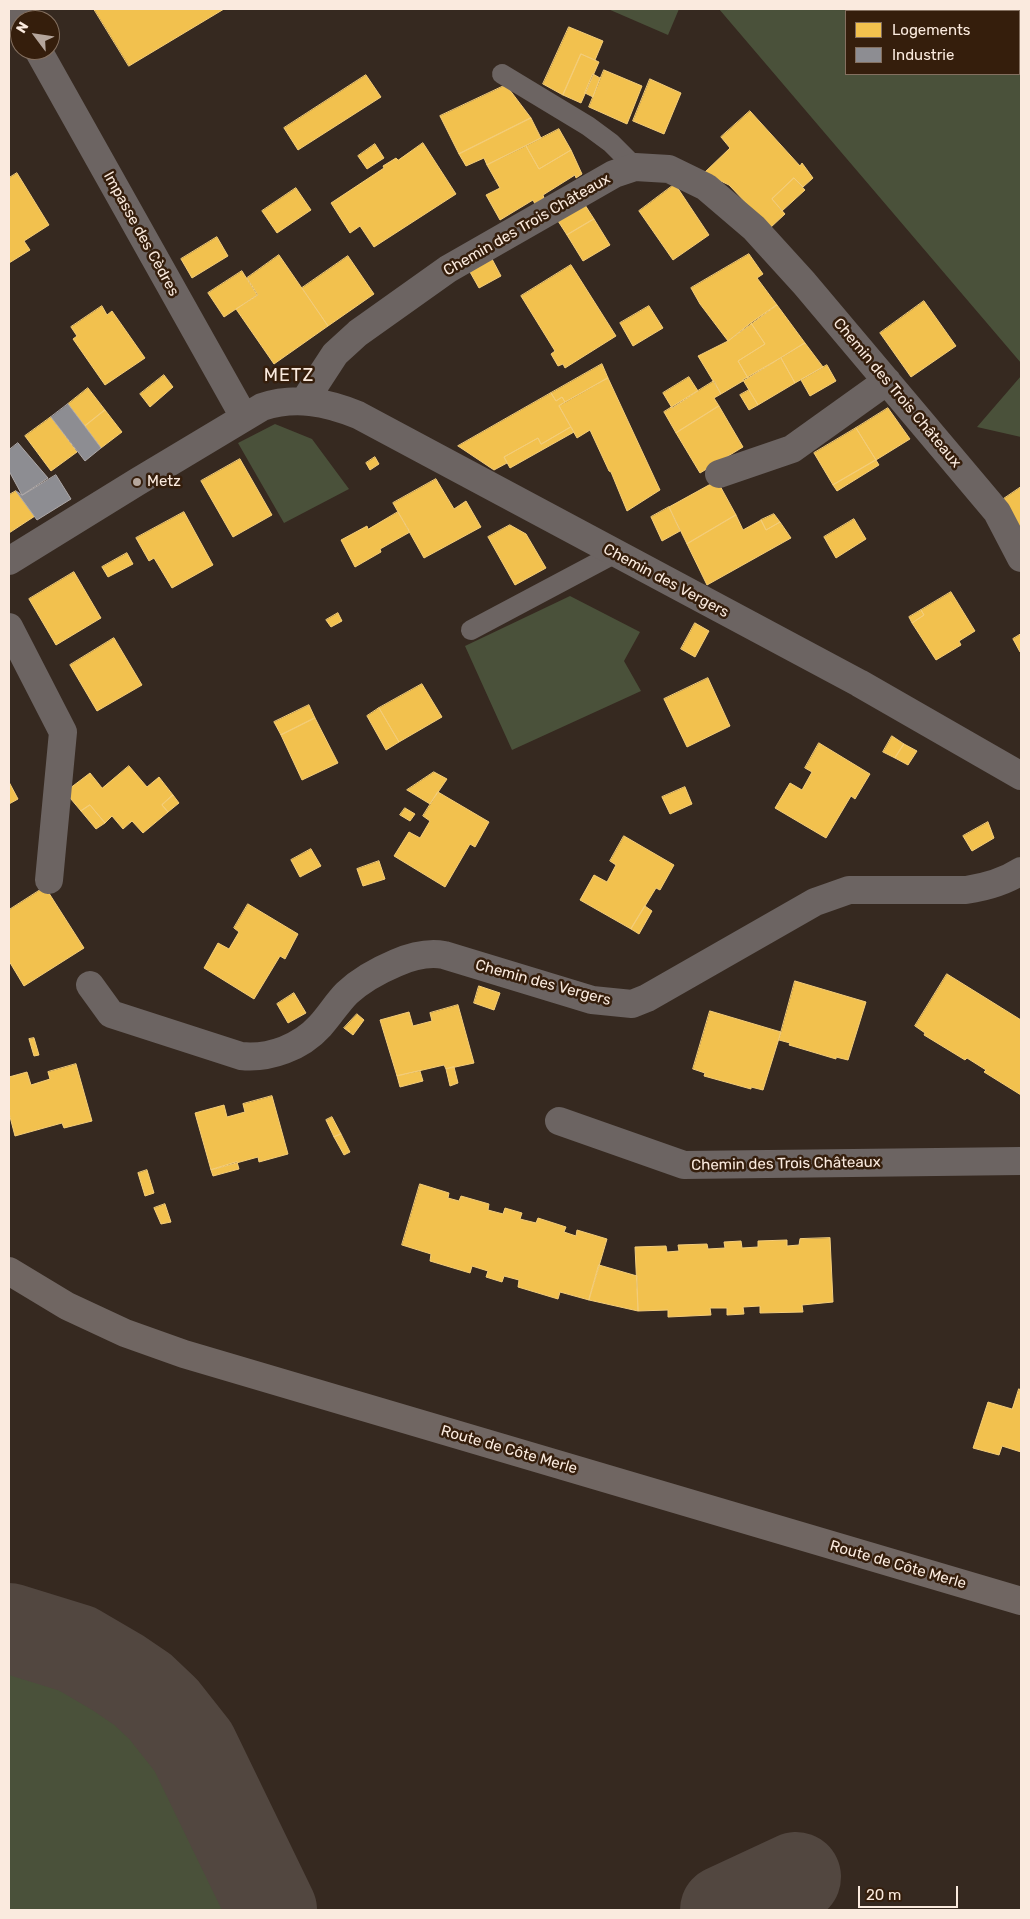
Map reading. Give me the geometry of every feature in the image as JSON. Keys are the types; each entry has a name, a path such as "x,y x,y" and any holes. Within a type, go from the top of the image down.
{"main road":[{"name":"Route de Côte Merle","path":"9,1271 67,1306 125,1333 184,1354 1021,1601"}],"street":[{"name":"Impasse des Cèdres","path":"44,60 244,417"},
{"name":"Chemin des Trois Châteaux","path":"305,400 326,366 345,344 448,269 614,174 634,167 669,169 706,187 734,209 804,283 997,512 1021,558"},
{"path":"719,474 792,449 887,381"},
{"path":"9,561 262,407 277,402 305,400"},
{"name":"Chemin des Vergers","path":"305,400 326,404 358,415 614,554 858,683 1021,776"},
{"path":"9,627 63,732 49,880"},
{"name":"Chemin des Vergers","path":"90,986 111,1014 241,1056 258,1057 290,1048 300,1042 320,1026 345,995 368,976 408,957 434,953 444,955 592,1000 632,1004 648,998 815,902 833,894 849,890 974,888 1000,882 1021,872"},
{"name":"Chemin des Trois Châteaux","path":"558,1121 684,1165 1021,1161"}],"lane":[{"path":"502,74 588,126 611,144 634,167"},
{"path":"471,630 614,554"}],"green space":[{"path":"608,9 679,9 668,35"},
{"path":"719,9 1021,9 1021,363"},
{"path":"1021,376 1021,437 977,427"},
{"path":"275,424 312,439 349,489 284,523 238,443"},
{"path":"570,596 640,632 624,661 641,691 512,750 465,646"},
{"path":"9,1669 57,1683 79,1694 103,1710 127,1730 148,1752 180,1800 194,1827 230,1910 9,1910"}],"building: Logements":[{"path":"94,9 224,9 129,66"},
{"path":"569,27 603,41 595,60 581,54 563,95 543,84"},
{"path":"581,54 599,62 581,103 563,95"},
{"path":"604,70 642,86 627,124 589,107"},
{"path":"593,74 600,78 593,97 585,93"},
{"path":"366,75 381,97 298,150 284,128"},
{"path":"650,79 681,93 664,134 633,121"},
{"path":"506,85 531,118 459,154 440,116"},
{"path":"750,111 800,166 802,163 813,178 803,187 794,178 772,199 785,214 770,228 729,185 704,173 730,148 721,137"},
{"path":"531,118 541,138 487,165 484,158 466,166 459,154"},
{"path":"559,129 571,150 539,169 526,146"},
{"path":"423,143 456,194 374,247 360,226 350,233 331,203 384,168 383,166 396,158 398,160"},
{"path":"375,144 384,158 367,169 358,156"},
{"path":"526,146 539,169 571,150 582,174 576,178 575,175 543,195 544,198 535,204 533,200 500,220 486,195 500,188 487,165"},
{"path":"17,173 49,225 24,241 30,250 9,263 9,178"},
{"path":"794,178 805,190 782,211 772,199"},
{"path":"675,184 709,235 673,260 639,211"},
{"path":"296,188 311,210 277,233 262,211"},
{"path":"585,205 594,219 567,235 558,221"},
{"path":"594,219 610,245 583,261 567,235"},
{"path":"217,237 228,256 192,278 181,259"},
{"path":"749,254 763,274 757,278 777,305 728,341 700,304 691,288"},
{"path":"279,255 328,326 274,364 236,309 258,295 247,278"},
{"path":"348,256 374,294 328,326 302,288"},
{"path":"492,259 501,276 479,288 470,272"},
{"path":"571,265 616,336 565,368 563,364 558,366 551,354 555,351 521,296"},
{"path":"242,271 257,295 224,317 208,293"},
{"path":"924,301 956,346 911,377 880,333"},
{"path":"777,305 805,343 748,378 738,361 765,344 751,323"},
{"path":"102,306 107,315 112,311 145,358 105,385 73,339 77,336 71,327"},
{"path":"649,306 663,328 633,346 620,323"},
{"path":"751,323 765,344 738,361 748,378 721,394 698,356 728,341"},
{"path":"805,343 823,367 795,383 781,358"},
{"path":"781,358 795,383 758,405 743,380"},
{"path":"602,364 608,378 565,402 562,397 556,401 551,393"},
{"path":"827,365 836,381 810,396 801,380"},
{"path":"164,375 173,387 150,407 140,394"},
{"path":"689,377 698,391 672,408 663,393"},
{"path":"608,378 660,490 627,511 611,472 590,430 577,438 559,406"},
{"path":"714,381 721,394 714,398 719,406 676,433 664,412"},
{"path":"88,388 105,410 85,426 68,404"},
{"path":"749,390 758,405 749,410 740,395"},
{"path":"551,393 556,401 562,397 565,402 559,406 571,427 541,444 538,438 504,457 507,463 494,470 458,446"},
{"path":"719,406 743,447 700,473 676,433"},
{"path":"888,408 910,439 876,460 856,428"},
{"path":"105,410 122,432 101,448 85,426"},
{"path":"51,417 77,452 51,471 25,436"},
{"path":"571,427 574,432 510,468 504,457 538,438 541,444"},
{"path":"856,428 876,460 833,485 814,453"},
{"path":"375,457 379,464 370,470 366,463"},
{"path":"240,459 272,515 233,537 201,481"},
{"path":"876,460 879,465 837,491 833,485"},
{"path":"436,479 454,509 466,501 481,527 424,558 393,503"},
{"path":"719,484 736,515 687,544 669,507 709,485"},
{"path":"1021,487 1021,528 1020,528 1002,500"},
{"path":"16,491 35,516 9,533 9,495"},
{"path":"669,507 680,531 662,541 651,517"},
{"path":"184,512 213,565 172,588 154,558 149,561 136,538"},
{"path":"398,512 410,532 380,549 381,552 355,567 341,540 367,526 368,529"},
{"path":"774,514 780,522 766,530 761,520"},
{"path":"736,515 743,530 761,520 766,530 780,522 791,538 707,585 687,544"},
{"path":"854,519 866,539 836,558 824,537"},
{"path":"510,525 526,534 546,568 515,585 488,537"},
{"path":"127,553 133,564 108,577 102,567"},
{"path":"74,572 101,618 56,645 29,599"},
{"path":"951,592 975,631 959,641 961,645 936,660 912,623 924,615 921,610"},
{"path":"921,610 924,615 912,623 909,617"},
{"path":"338,613 342,621 331,627 326,620"},
{"path":"695,623 709,631 695,657 681,649"},
{"path":"1021,634 1021,651 1020,652 1013,639"},
{"path":"114,638 142,685 97,711 70,665"},
{"path":"708,678 730,726 687,747 664,699"},
{"path":"422,684 442,717 399,742 379,708"},
{"path":"309,705 315,718 281,735 274,722"},
{"path":"379,708 399,742 386,750 367,716"},
{"path":"315,718 338,763 302,780 281,735"},
{"path":"892,736 904,744 895,758 883,752"},
{"path":"819,743 870,774 855,799 851,796 826,838 775,808 790,783 802,790 812,772 805,768"},
{"path":"904,744 917,751 908,765 895,758"},
{"path":"129,766 147,787 159,777 173,795 162,805 168,812 143,833 132,821 123,829 112,816 105,823 90,805 81,811 65,792 90,773 102,788"},
{"path":"434,772 447,779 430,804 407,790"},
{"path":"9,782 18,799 9,804"},
{"path":"685,787 692,804 670,814 662,797"},
{"path":"438,792 489,822 475,847 470,844 445,887 394,856 409,832 420,838 430,821 423,816"},
{"path":"173,795 179,803 168,812 162,805"},
{"path":"90,805 105,823 96,829 81,811"},
{"path":"405,808 415,814 410,821 400,815"},
{"path":"988,822 994,838 972,851 963,836"},
{"path":"624,836 674,865 660,890 656,888 631,929 580,900 594,875 607,882 616,865 610,861"},
{"path":"311,849 321,866 300,877 291,860"},
{"path":"379,861 385,879 363,886 357,869"},
{"path":"45,887 84,948 24,986 9,961 9,910"},
{"path":"248,904 298,934 285,959 280,956 254,999 204,968 218,943 229,949 239,932 234,928"},
{"path":"645,906 652,911 639,934 631,929"},
{"path":"947,974 1021,1020 1021,1095 984,1072 986,1070 967,1058 965,1060 924,1035 925,1033 915,1026"},
{"path":"795,981 866,1002 848,1060 836,1057 836,1059 789,1045 790,1043 779,1040"},
{"path":"479,986 500,993 494,1010 474,1003"},
{"path":"294,993 306,1013 288,1023 277,1004"},
{"path":"458,1005 474,1063 446,1069 444,1065 397,1076 380,1020 409,1012 413,1026 432,1021 430,1013"},
{"path":"710,1011 781,1032 763,1090 751,1087 751,1089 704,1076 705,1073 693,1069"},
{"path":"357,1014 364,1020 353,1035 344,1028"},
{"path":"34,1038 39,1055 34,1056 29,1039"},
{"path":"76,1064 92,1121 64,1128 62,1123 15,1136 9,1113 9,1077 27,1072 31,1085 50,1079 48,1072"},
{"path":"454,1067 458,1083 450,1086 446,1069"},
{"path":"420,1071 423,1081 400,1087 397,1076"},
{"path":"272,1096 288,1154 259,1162 258,1157 211,1170 195,1113 224,1105 227,1117 245,1112 243,1104"},
{"path":"332,1117 341,1134 334,1137 326,1120"},
{"path":"341,1134 350,1152 344,1155 334,1137"},
{"path":"237,1162 239,1169 213,1176 211,1170"},
{"path":"147,1170 154,1193 145,1196 138,1173"},
{"path":"420,1184 449,1193 448,1198 459,1201 461,1196 489,1204 488,1210 503,1214 505,1208 522,1213 520,1219 536,1223 538,1218 566,1227 564,1232 576,1236 577,1230 607,1239 589,1300 560,1292 558,1299 518,1287 519,1280 504,1276 502,1282 486,1277 488,1271 472,1266 470,1273 430,1261 431,1254 402,1245"},
{"path":"165,1204 171,1222 161,1224 154,1208"},
{"path":"830,1238 833,1302 802,1305 803,1312 760,1313 760,1306 743,1307 744,1314 727,1315 727,1308 710,1308 711,1315 668,1317 668,1310 638,1311 635,1247 666,1246 667,1252 679,1251 678,1245 707,1244 708,1249 725,1248 724,1242 741,1241 742,1248 758,1247 758,1241 787,1240 787,1246 799,1245 800,1239"},
{"path":"599,1265 637,1276 638,1311 589,1300"},
{"path":"1019,1389 1021,1390 1021,1452 1002,1446 999,1455 973,1448 988,1402 1012,1409"}],"building: Industrie":[{"path":"68,404 101,448 85,461 51,417"},
{"path":"18,443 48,478 22,495 9,471 9,450"},
{"path":"56,475 71,499 37,520 16,491 22,495"}],"taxiway":[{"path":"9,1628 77,1649 143,1690 163,1709 193,1747 272,1910"},
{"path":"725,1910 796,1877"}],"place":[{"name":"Metz","path":"137,482"}],"district":[{"name":"METZ","path":"289,376"}]}
